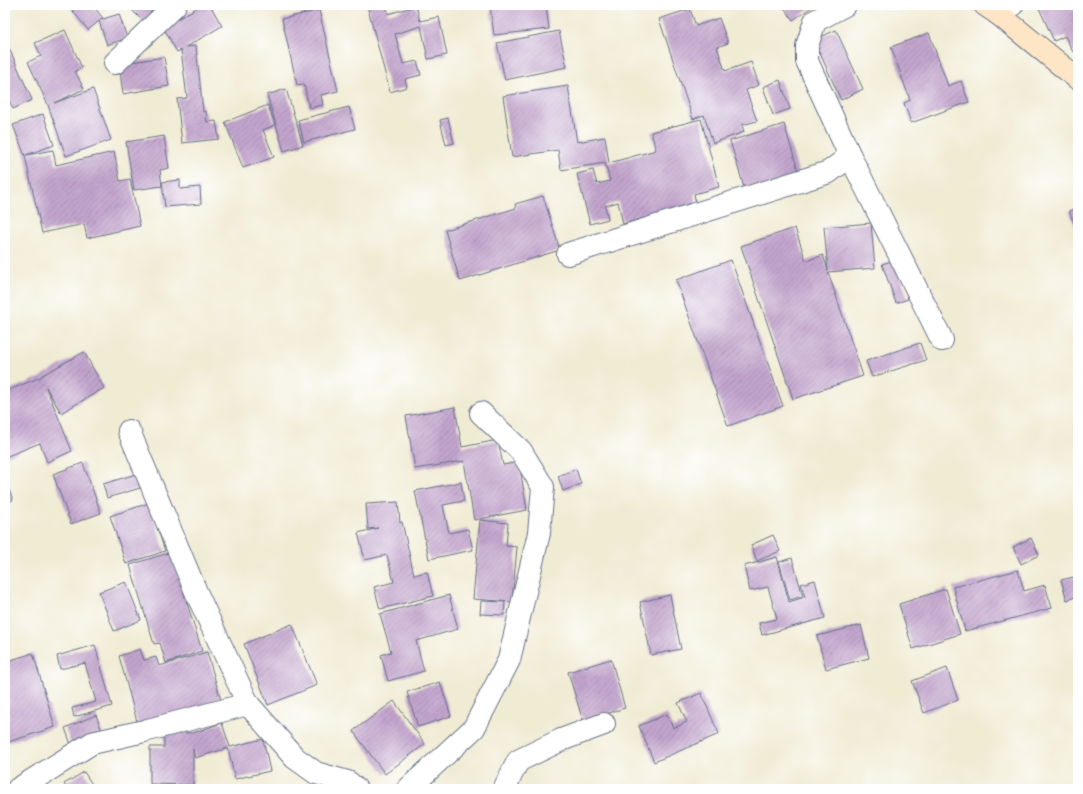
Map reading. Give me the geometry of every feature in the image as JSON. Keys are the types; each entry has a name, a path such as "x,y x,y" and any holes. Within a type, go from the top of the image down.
{"street":[{"path":"115,63 175,5"},
{"path":"845,5 815,21 807,46 807,62 850,156 942,340"},
{"path":"998,8 1078,79"},
{"path":"568,254 829,172 850,156"},
{"path":"408,789 474,728 506,667 509,660 539,532 543,487 521,451 481,413"},
{"path":"129,431 197,594 248,704 294,758 316,773 348,782 356,789"},
{"path":"18,789 92,743 248,704"},
{"path":"504,789 518,761 561,740 604,724"}],"building":[{"path":"92,5 103,18 100,20 119,14 127,38 107,45 99,21 88,30 69,6"},
{"path":"127,5 161,5 147,25"},
{"path":"202,5 210,5 222,26 186,47 196,46 203,112 206,111 207,122 216,121 219,139 182,143 177,99 187,98 181,50 177,52 163,27"},
{"path":"367,5 386,5 388,14 416,6 420,21 439,17 447,55 428,59 421,26 395,34 403,64 417,61 421,75 405,79 407,87 390,92"},
{"path":"490,5 546,5 549,29 494,35"},
{"path":"782,5 815,5 793,20"},
{"path":"1046,5 1078,5 1078,49 1073,52 1065,36 1054,41 1039,8"},
{"path":"690,9 696,26 719,18 728,43 717,47 725,71 751,62 759,85 746,90 757,121 742,125 744,132 713,143 704,115 693,119 659,19"},
{"path":"319,10 338,91 321,95 323,105 309,108 304,84 297,85 282,19"},
{"path":"65,30 82,68 75,71 84,89 54,103 93,89 111,140 66,156 48,105 28,62 41,56 35,43"},
{"path":"836,30 863,89 841,100 814,40"},
{"path":"559,31 567,67 505,80 497,43"},
{"path":"929,33 948,86 961,81 969,102 911,123 904,103 910,100 891,47"},
{"path":"5,39 32,100 13,109 5,91"},
{"path":"164,57 169,86 123,94 119,64"},
{"path":"780,80 790,109 773,115 763,87"},
{"path":"568,86 577,142 605,137 609,163 656,150 651,132 701,119 719,187 694,194 696,204 623,224 618,202 605,206 608,219 590,224 577,174 593,170 597,184 610,181 605,163 561,170 558,150 512,157 503,96"},
{"path":"286,89 303,145 284,151 267,95"},
{"path":"268,105 275,125 263,130 274,157 243,168 225,122"},
{"path":"349,107 355,129 304,142 298,120"},
{"path":"43,114 54,145 26,155 53,150 56,165 114,152 120,181 130,179 140,226 87,238 84,224 42,233 25,156 13,125"},
{"path":"448,118 454,143 446,145 440,120"},
{"path":"784,124 800,177 746,194 730,141"},
{"path":"164,136 169,168 160,170 162,186 134,190 126,142"},
{"path":"180,180 180,189 200,187 201,204 165,207 162,182"},
{"path":"543,196 560,250 460,281 445,230 516,208 515,204"},
{"path":"1078,207 1078,233 1069,211"},
{"path":"871,223 875,268 828,272 863,376 793,399 741,246 795,228 806,261 823,255 828,270 824,227"},
{"path":"731,260 783,406 728,426 676,280"},
{"path":"895,260 908,299 896,303 882,264"},
{"path":"920,343 926,360 872,377 866,361"},
{"path":"84,352 104,388 61,413 46,387 72,451 47,462 40,443 5,457 5,406 11,403 6,391 41,377"},
{"path":"455,407 462,447 498,440 503,465 519,462 527,510 474,520 464,461 415,469 406,416"},
{"path":"83,463 101,513 71,524 53,474"},
{"path":"576,469 581,484 563,491 558,476"},
{"path":"136,474 140,488 107,498 103,484"},
{"path":"5,480 13,500 5,503"},
{"path":"461,482 464,501 443,505 449,533 468,529 473,550 429,559 415,491"},
{"path":"398,502 400,523 402,522 414,575 427,572 433,596 380,609 374,587 394,582 387,555 365,560 358,533 378,528 368,529 366,504"},
{"path":"149,503 165,551 126,564 110,516"},
{"path":"480,520 508,523 506,546 517,547 512,602 473,599"},
{"path":"773,535 780,551 757,561 751,545"},
{"path":"1031,538 1039,555 1021,564 1013,547"},
{"path":"171,552 202,651 166,663 160,643 154,644 130,565"},
{"path":"777,557 789,602 805,597 801,584 815,580 825,618 762,635 759,623 777,619 768,587 750,591 744,566"},
{"path":"792,558 803,596 790,600 779,562"},
{"path":"1018,570 1024,591 1045,585 1052,608 965,631 953,587"},
{"path":"1078,576 1078,596 1067,600 1061,580"},
{"path":"126,582 141,620 114,631 99,592"},
{"path":"946,589 960,634 913,649 899,604"},
{"path":"449,595 458,629 416,641 424,671 388,681 381,655 391,652 380,614"},
{"path":"670,595 681,649 651,655 640,602"},
{"path":"481,601 505,602 504,615 480,614"},
{"path":"292,624 317,685 268,705 244,644"},
{"path":"861,625 869,658 826,669 817,636"},
{"path":"95,645 112,706 74,717 72,708 96,702 85,663 60,669 57,656"},
{"path":"140,649 144,660 156,657 159,666 207,652 222,704 138,725 119,656"},
{"path":"33,653 55,727 5,743 5,662"},
{"path":"611,659 625,708 583,721 568,672"},
{"path":"947,668 958,700 924,713 912,681"},
{"path":"440,682 451,716 418,727 407,692"},
{"path":"701,693 719,734 654,762 639,726 667,714 673,728 687,722 678,703"},
{"path":"394,701 425,744 385,774 353,731"},
{"path":"96,715 103,734 72,747 65,728"},
{"path":"222,723 230,747 263,739 270,771 235,779 228,748 195,758 193,749 193,785 150,784 150,747 164,747 164,732 193,733"},
{"path":"84,772 95,789 67,789 64,784"}]}
